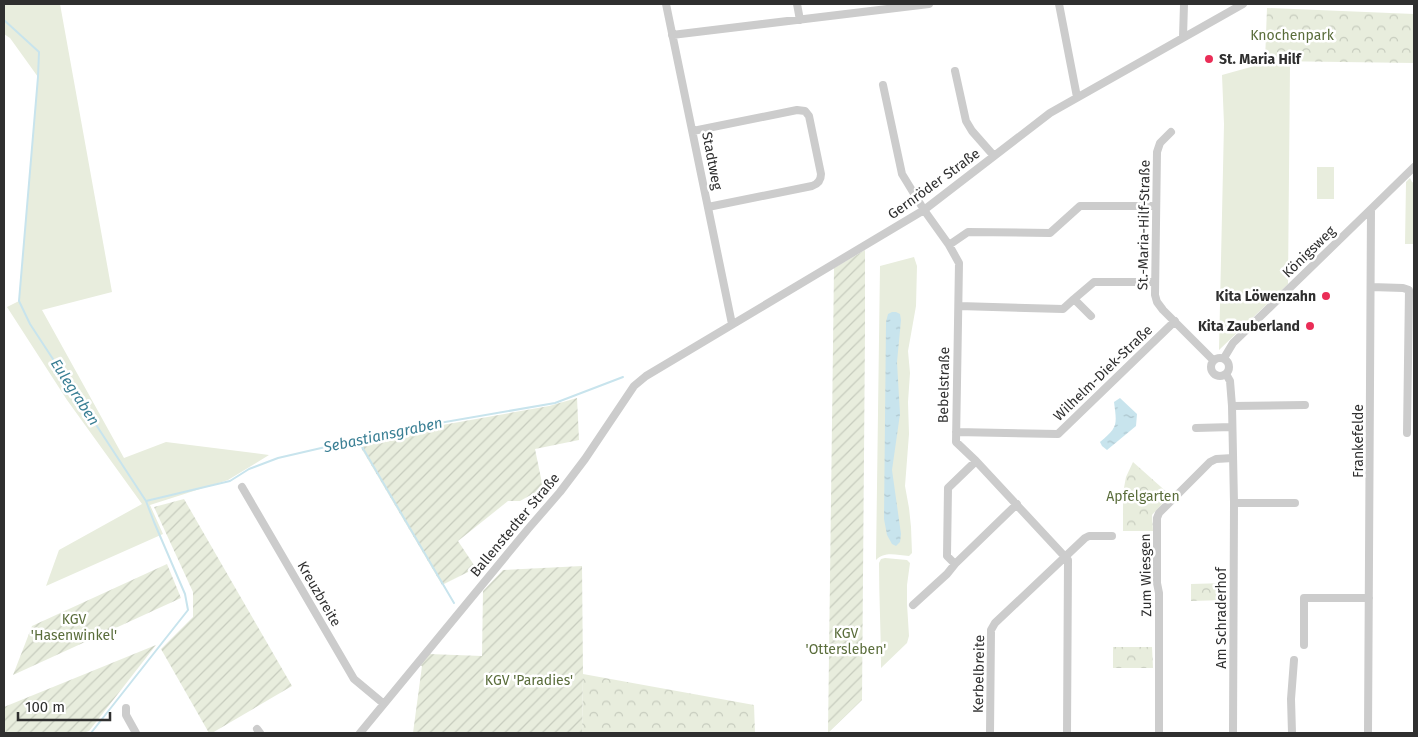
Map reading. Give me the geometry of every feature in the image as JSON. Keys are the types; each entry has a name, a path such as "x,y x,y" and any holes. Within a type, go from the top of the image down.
{"street":[{"name":"Stadtweg","path":"666,4 732,324"},
{"path":"797,4 800,20"},
{"path":"672,35 929,4"},
{"path":"1059,4 1077,96"},
{"path":"1183,37 1184,4"},
{"name":"Gernröder Straße","path":"697,346 924,210 1050,113 1077,96 1243,4"},
{"path":"955,71 966,121 972,131 994,156"},
{"name":"Bebelstraße","path":"883,85 901,173 959,263 956,442 1066,557"},
{"path":"693,131 801,109 809,114 821,174 820,180 816,184 708,207"},
{"name":"St.-Maria-Hilf-Straße","path":"1171,132 1160,143 1157,152 1155,295 1157,302 1213,360"},
{"path":"1371,209 1414,167"},
{"path":"949,245 969,232 1050,233 1080,206 1156,206"},
{"name":"Frankefelde","path":"1368,733 1371,209"},
{"name":"Königsweg","path":"1224,358 1233,343 1371,209"},
{"path":"959,306 1062,309 1094,282 1154,282"},
{"path":"1371,287 1403,288 1409,290 1407,433"},
{"path":"1074,299 1091,316"},
{"name":"Wilhelm-Diek-Straße","path":"956,432 1058,434 1175,321"},
{"name":"Ballenstedter Straße","path":"360,733 560,492 585,459 634,386 646,376 697,346"},
{"path":"1224,358 1213,360 1210,365 1213,373 1219,376 1226,374"},
{"name":"Am Schraderhof","path":"1224,358 1229,368 1226,374 1230,381 1232,406 1234,503 1233,733"},
{"path":"1232,406 1306,405"},
{"path":"1196,428 1232,428"},
{"name":"Zum Wiesgen","path":"1159,733 1157,518 1159,513 1210,462 1216,459 1233,458"},
{"path":"955,564 947,556 948,488 976,461"},
{"name":"Kreuzbreite","path":"242,487 354,678 384,704"},
{"path":"1234,503 1295,503"},
{"path":"913,605 1017,504"},
{"path":"1067,733 1068,560 1066,557 1089,536 1112,536"},
{"name":"Kerbelbreite","path":"990,733 991,630 995,623 1066,557"},
{"path":"1304,645 1304,598 1369,598"},
{"path":"1292,733 1291,699 1294,660"},
{"path":"126,708 126,715 136,733"}],"green space":[{"path":"4,4 60,4 112,292 42,310 124,458 166,442 269,455 228,480 150,505 163,534 46,586 59,550 142,504 67,400 7,307 19,301 38,77 10,38 4,34"},
{"name":"Knochenpark","path":"1267,8 1414,14 1414,63 1265,61"},
{"path":"1265,63 1290,64 1288,284 1219,350 1224,124 1222,75"},
{"path":"1317,167 1334,167 1334,199 1317,199"},
{"path":"1410,178 1414,183 1414,244 1405,244 1406,182"},
{"name":"KGV 'Ottersleben'","path":"865,250 862,700 828,733 834,268"},
{"path":"914,257 917,266 916,306 908,351 910,373 908,402 909,434 905,486 911,527 912,553 909,556 883,555 876,560 880,266"},
{"path":"577,398 579,440 535,449 543,488 520,501 508,501 458,541 476,568 442,585 357,441 549,406"},
{"name":"Apfelgarten","path":"1133,462 1170,495 1152,515 1153,531 1123,531 1123,493 1126,477"},
{"path":"184,499 292,686 212,733 209,733 161,649 193,617 193,592 154,507"},
{"path":"881,559 907,560 910,563 907,585 909,636 907,643 881,668 879,563"},
{"name":"KGV 'Hasenwinkel'","path":"167,564 181,598 13,675 32,626"},
{"name":"KGV 'Paradies'","path":"582,566 582,733 413,733 422,666 419,665 429,654 482,656 483,591 503,570"},
{"path":"1226,583 1226,600 1191,601 1191,584"},
{"path":"156,645 89,731 83,733 4,733 4,707"},
{"path":"1113,647 1152,647 1153,668 1113,668"},
{"path":"583,674 754,705 755,733 582,733"}],"water":[{"path":"892,312 900,314 901,320 897,362 900,414 892,470 901,534 900,542 896,546 892,544 887,535 884,519 886,322 888,314"},
{"path":"1120,398 1137,414 1136,426 1107,450 1100,442 1110,433 1115,425 1114,402"}],"waterway":[{"name":"Eulegraben","path":"4,20 39,52 19,301 30,324 146,501 185,594 188,610 91,733"},
{"name":"Sebastiansgraben","path":"146,501 230,481 249,469 278,458 399,430 555,403 623,377"},
{"path":"358,440 454,603"}],"place":[{"name":"St. Maria Hilf","path":"1209,59"},
{"name":"Kita Löwenzahn","path":"1326,296"},
{"name":"Kita Zauberland","path":"1310,326"}]}
